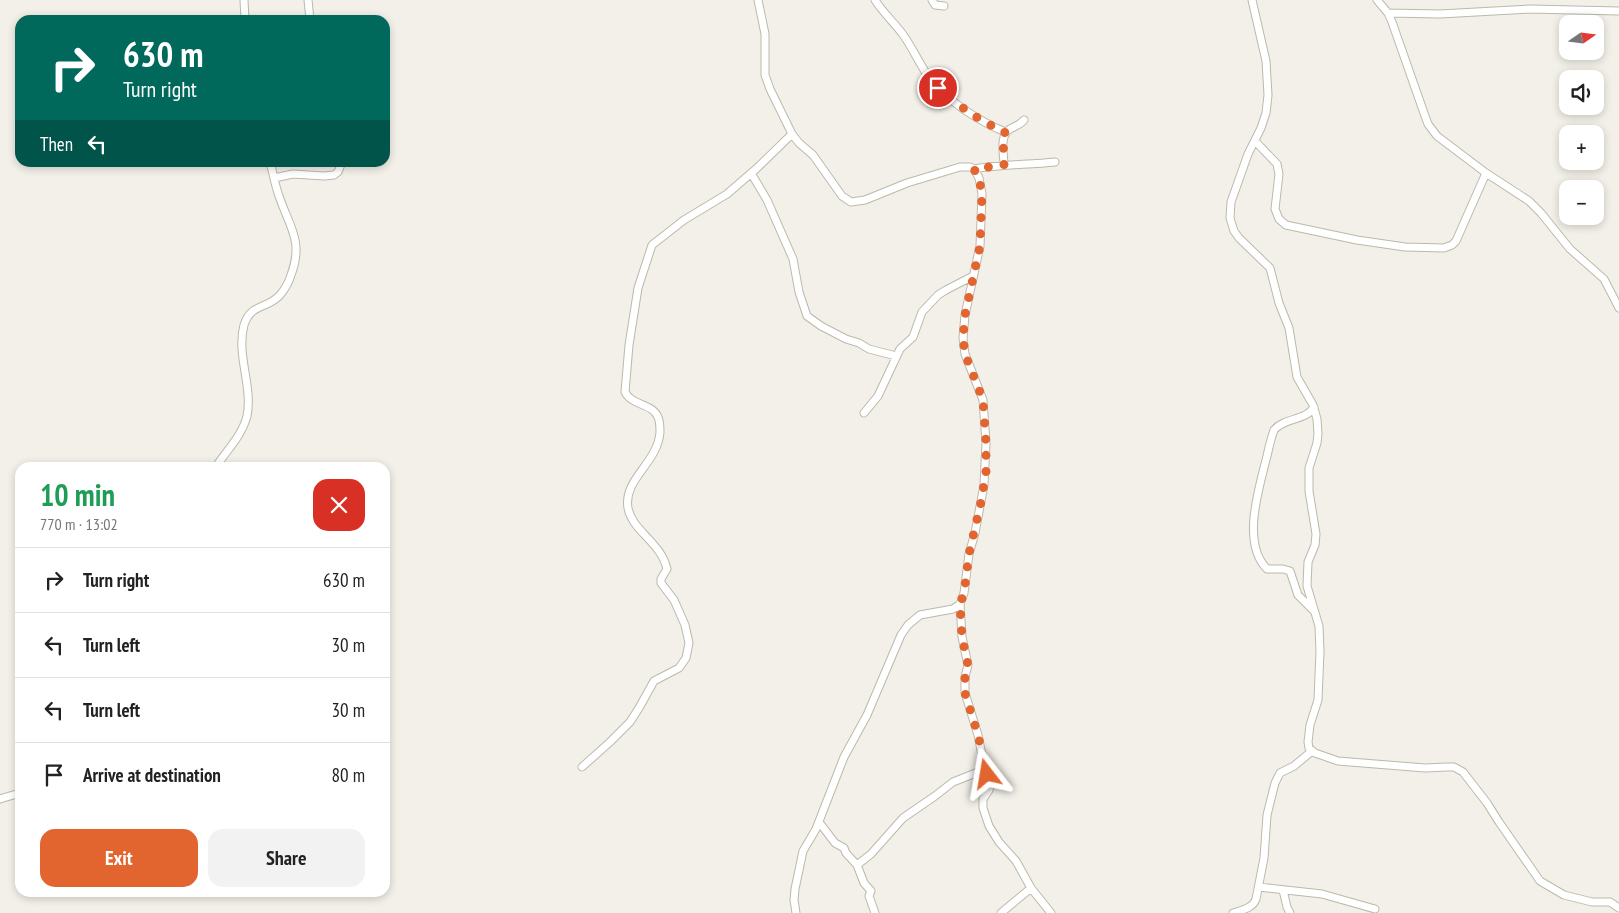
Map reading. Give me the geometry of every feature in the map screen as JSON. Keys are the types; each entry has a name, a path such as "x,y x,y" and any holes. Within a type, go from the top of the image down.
{"street":[{"path":"244,0 245,15"},
{"path":"308,0 310,15"},
{"path":"758,0 765,34 764,60 766,81 792,134 813,155 842,196 851,202 873,198 906,183 960,167 974,169 1055,162"},
{"path":"932,0 935,5 944,6"},
{"path":"1252,0 1268,73 1268,96 1266,113 1248,154 1230,210 1232,225 1239,238 1270,268 1279,303 1289,328 1297,377 1314,407 1317,419 1317,443 1309,468 1316,541 1308,562 1307,586 1320,632 1320,650 1318,700 1308,735 1309,746 1312,751 1338,761 1425,768 1447,766 1458,769 1463,772 1482,796 1540,881 1564,896 1592,902 1610,902 1619,908"},
{"path":"1377,0 1388,13 1428,124 1437,136 1486,173 1514,190 1541,213 1570,249 1604,279 1619,308"},
{"path":"876,1 896,26 938,88 963,108 1005,132"},
{"path":"1388,13 1440,14 1530,9 1619,10"},
{"path":"1004,165 1003,137 1005,132 1024,120"},
{"path":"582,767 630,722 654,681 682,665 689,648 680,612 674,600 661,583 661,579 667,569 666,564 660,550 632,520 627,503 629,490 653,456 660,434 660,424 656,413 629,399 625,392 629,344 640,280 650,251 656,241 684,220 727,194 792,134"},
{"path":"1255,140 1277,164 1279,174 1275,209 1281,222 1305,230 1386,245 1439,248 1452,245 1456,241 1486,173"},
{"path":"219,462 244,426 247,416 248,397 242,336 247,318 256,308 270,302 281,294 288,284 296,261 296,240 279,195 271,167"},
{"path":"274,178 293,174 334,175 340,167"},
{"path":"974,169 979,178 982,194 980,246 965,315 963,338 965,354 983,400 986,472 969,554 964,593 960,604 962,637 968,665 965,677 965,693 991,784 982,805 989,826 1004,849 1016,861 1032,888 1052,913"},
{"path":"751,173 767,200 790,252 796,271 799,292 807,316 821,326 846,339 859,343 869,349 896,356"},
{"path":"864,413 878,396 900,349 913,337 922,312 946,290 974,276"},
{"path":"1314,407 1308,415 1285,421 1274,430 1261,477 1254,528 1254,540 1265,567 1267,569 1289,570 1298,595 1314,612"},
{"path":"796,913 794,894 801,857 819,822 844,757 867,715 901,635 908,625 920,615 953,609 960,604"},
{"path":"1233,913 1255,903 1266,842 1267,815 1274,783 1280,774 1294,766 1312,751"},
{"path":"857,865 871,854 903,818 953,782 986,769"},
{"path":"0,799 15,794"},
{"path":"819,822 835,843 844,848 857,865 864,883 872,891 869,896 875,913"},
{"path":"1259,887 1333,896 1375,909"},
{"path":"1001,913 1032,888"},
{"path":"1283,890 1290,913"}],"route":[{"path":"938,88 963,108 1005,132 1003,137 1004,165 974,169 979,178 982,194 980,246 963,329 965,354 983,400 986,443 986,472 969,554 967,578 960,604 962,637 968,665 964,684 987,774"}]}
